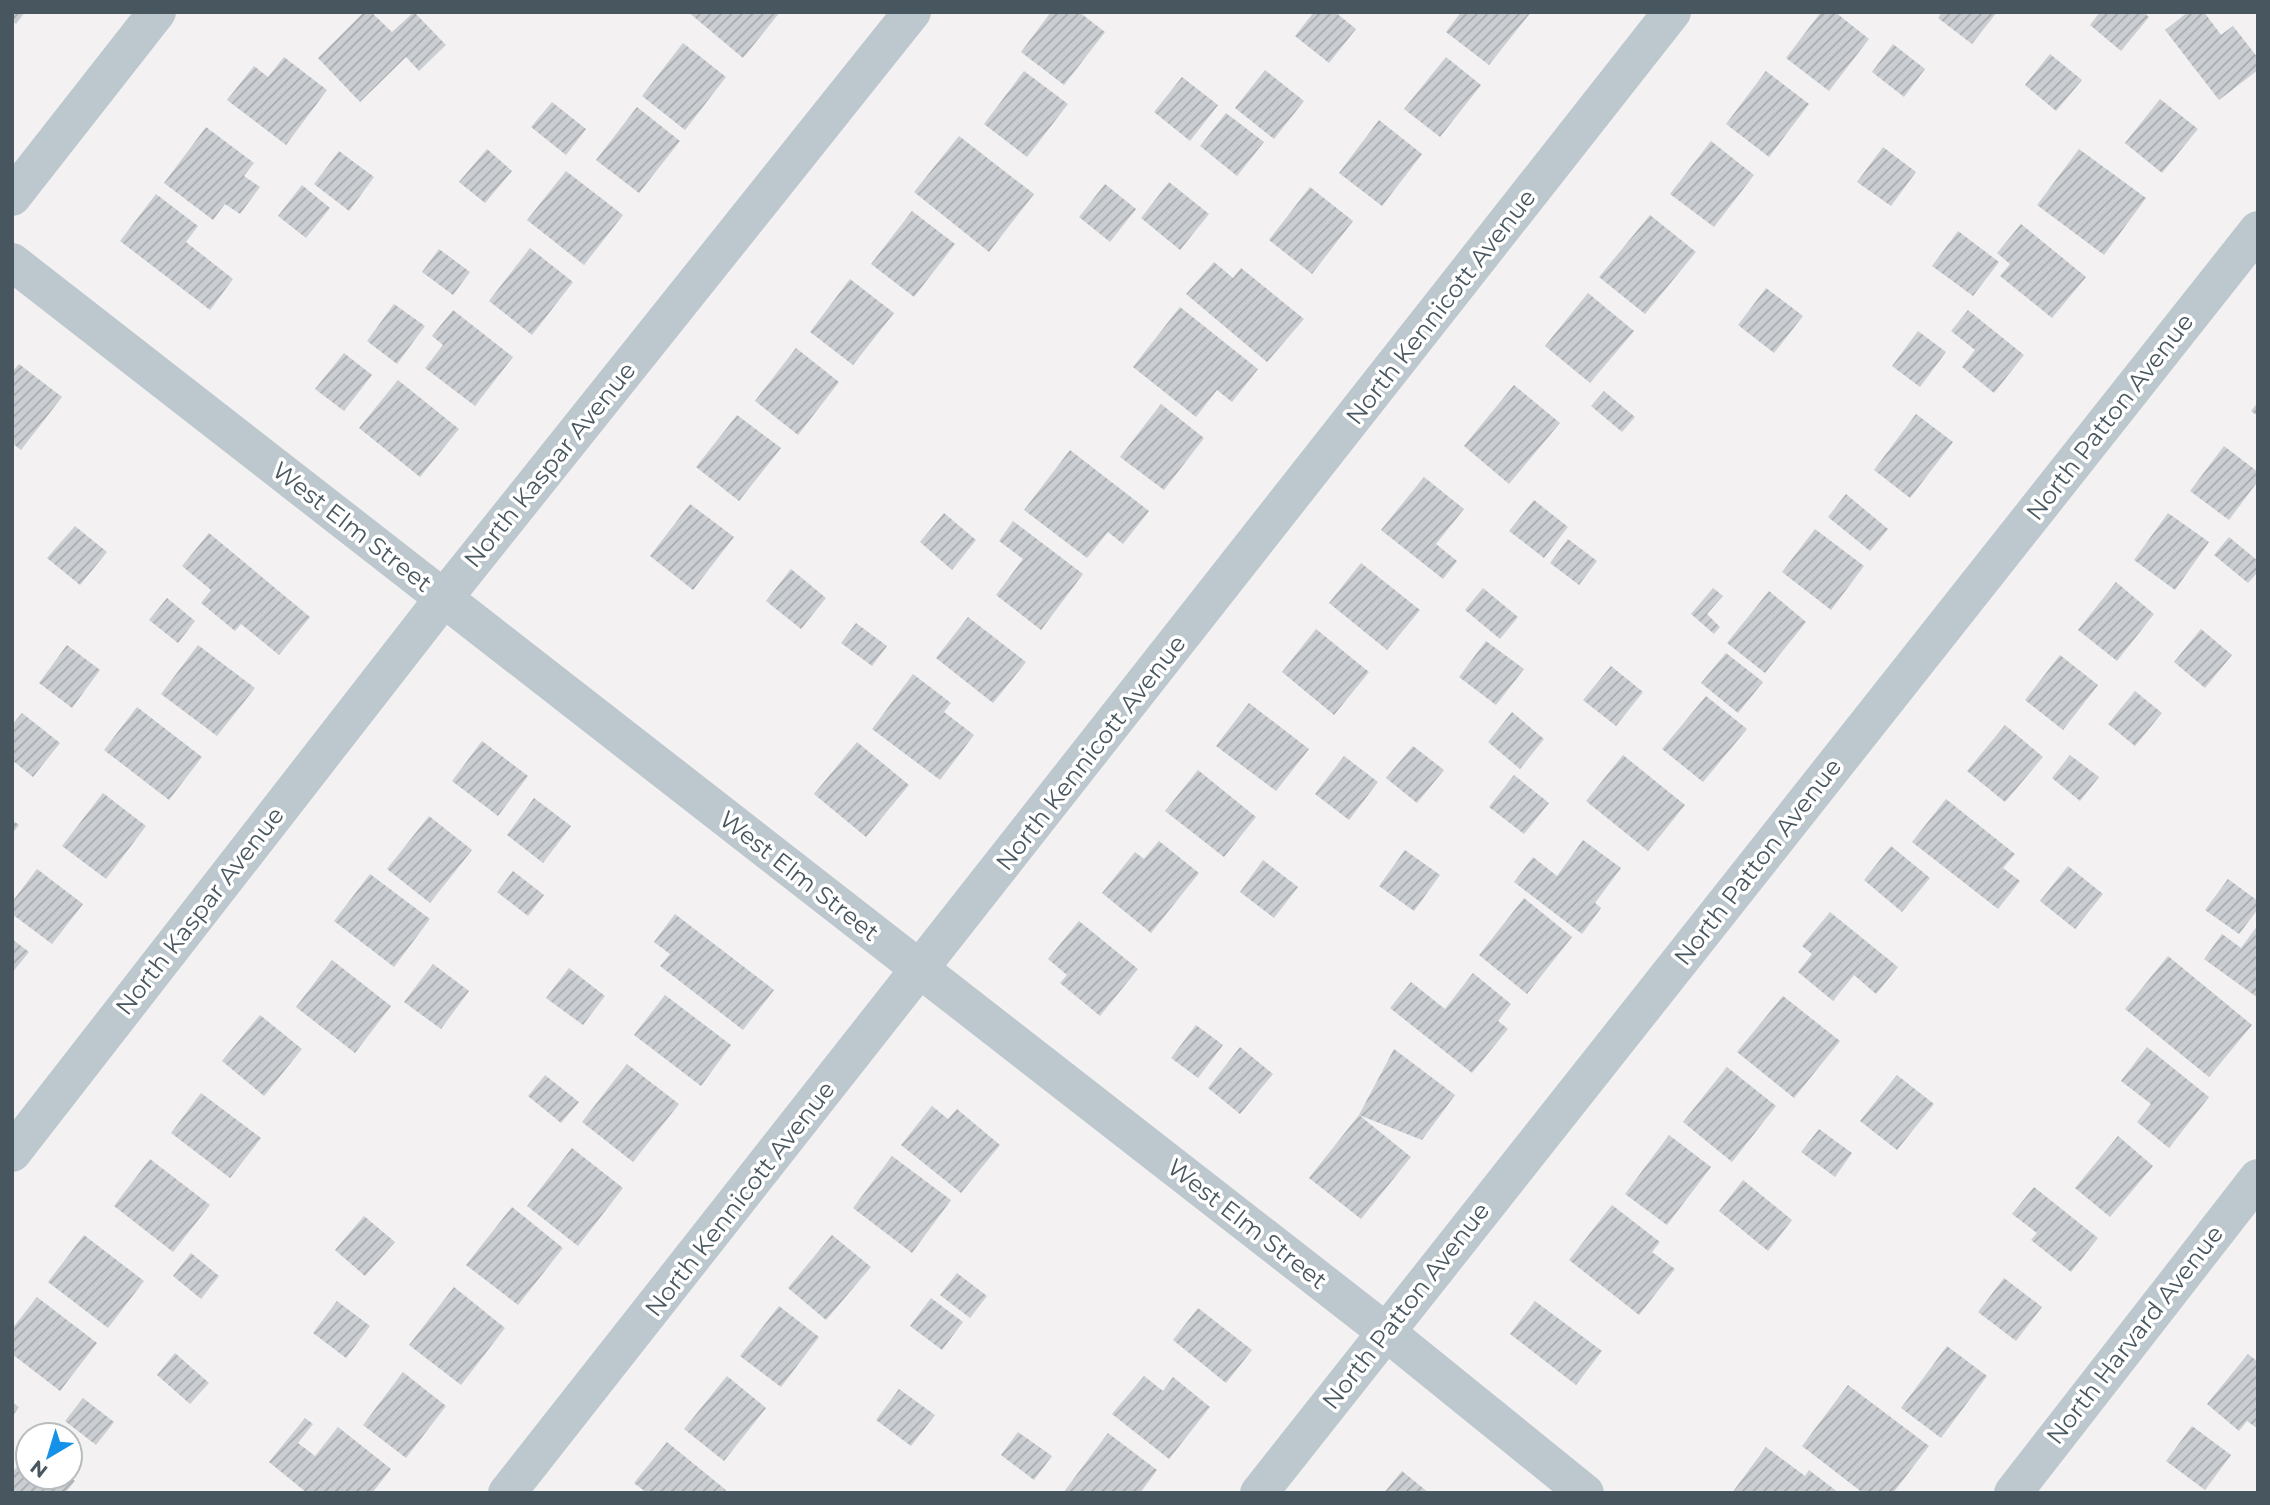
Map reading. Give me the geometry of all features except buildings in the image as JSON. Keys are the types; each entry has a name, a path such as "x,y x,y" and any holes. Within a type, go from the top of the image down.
{"street":[{"path":"12,197 157,12"},
{"name":"North Kaspar Avenue","path":"12,1153 443,598 912,12"},
{"name":"North Kennicott Avenue","path":"507,1493 1672,12"},
{"name":"North Patton Avenue","path":"1259,1493 2258,230"},
{"name":"West Elm Street","path":"12,262 919,971 1386,1332 1585,1493"},
{"name":"North Harvard Avenue","path":"2013,1493 2258,1178"}]}
